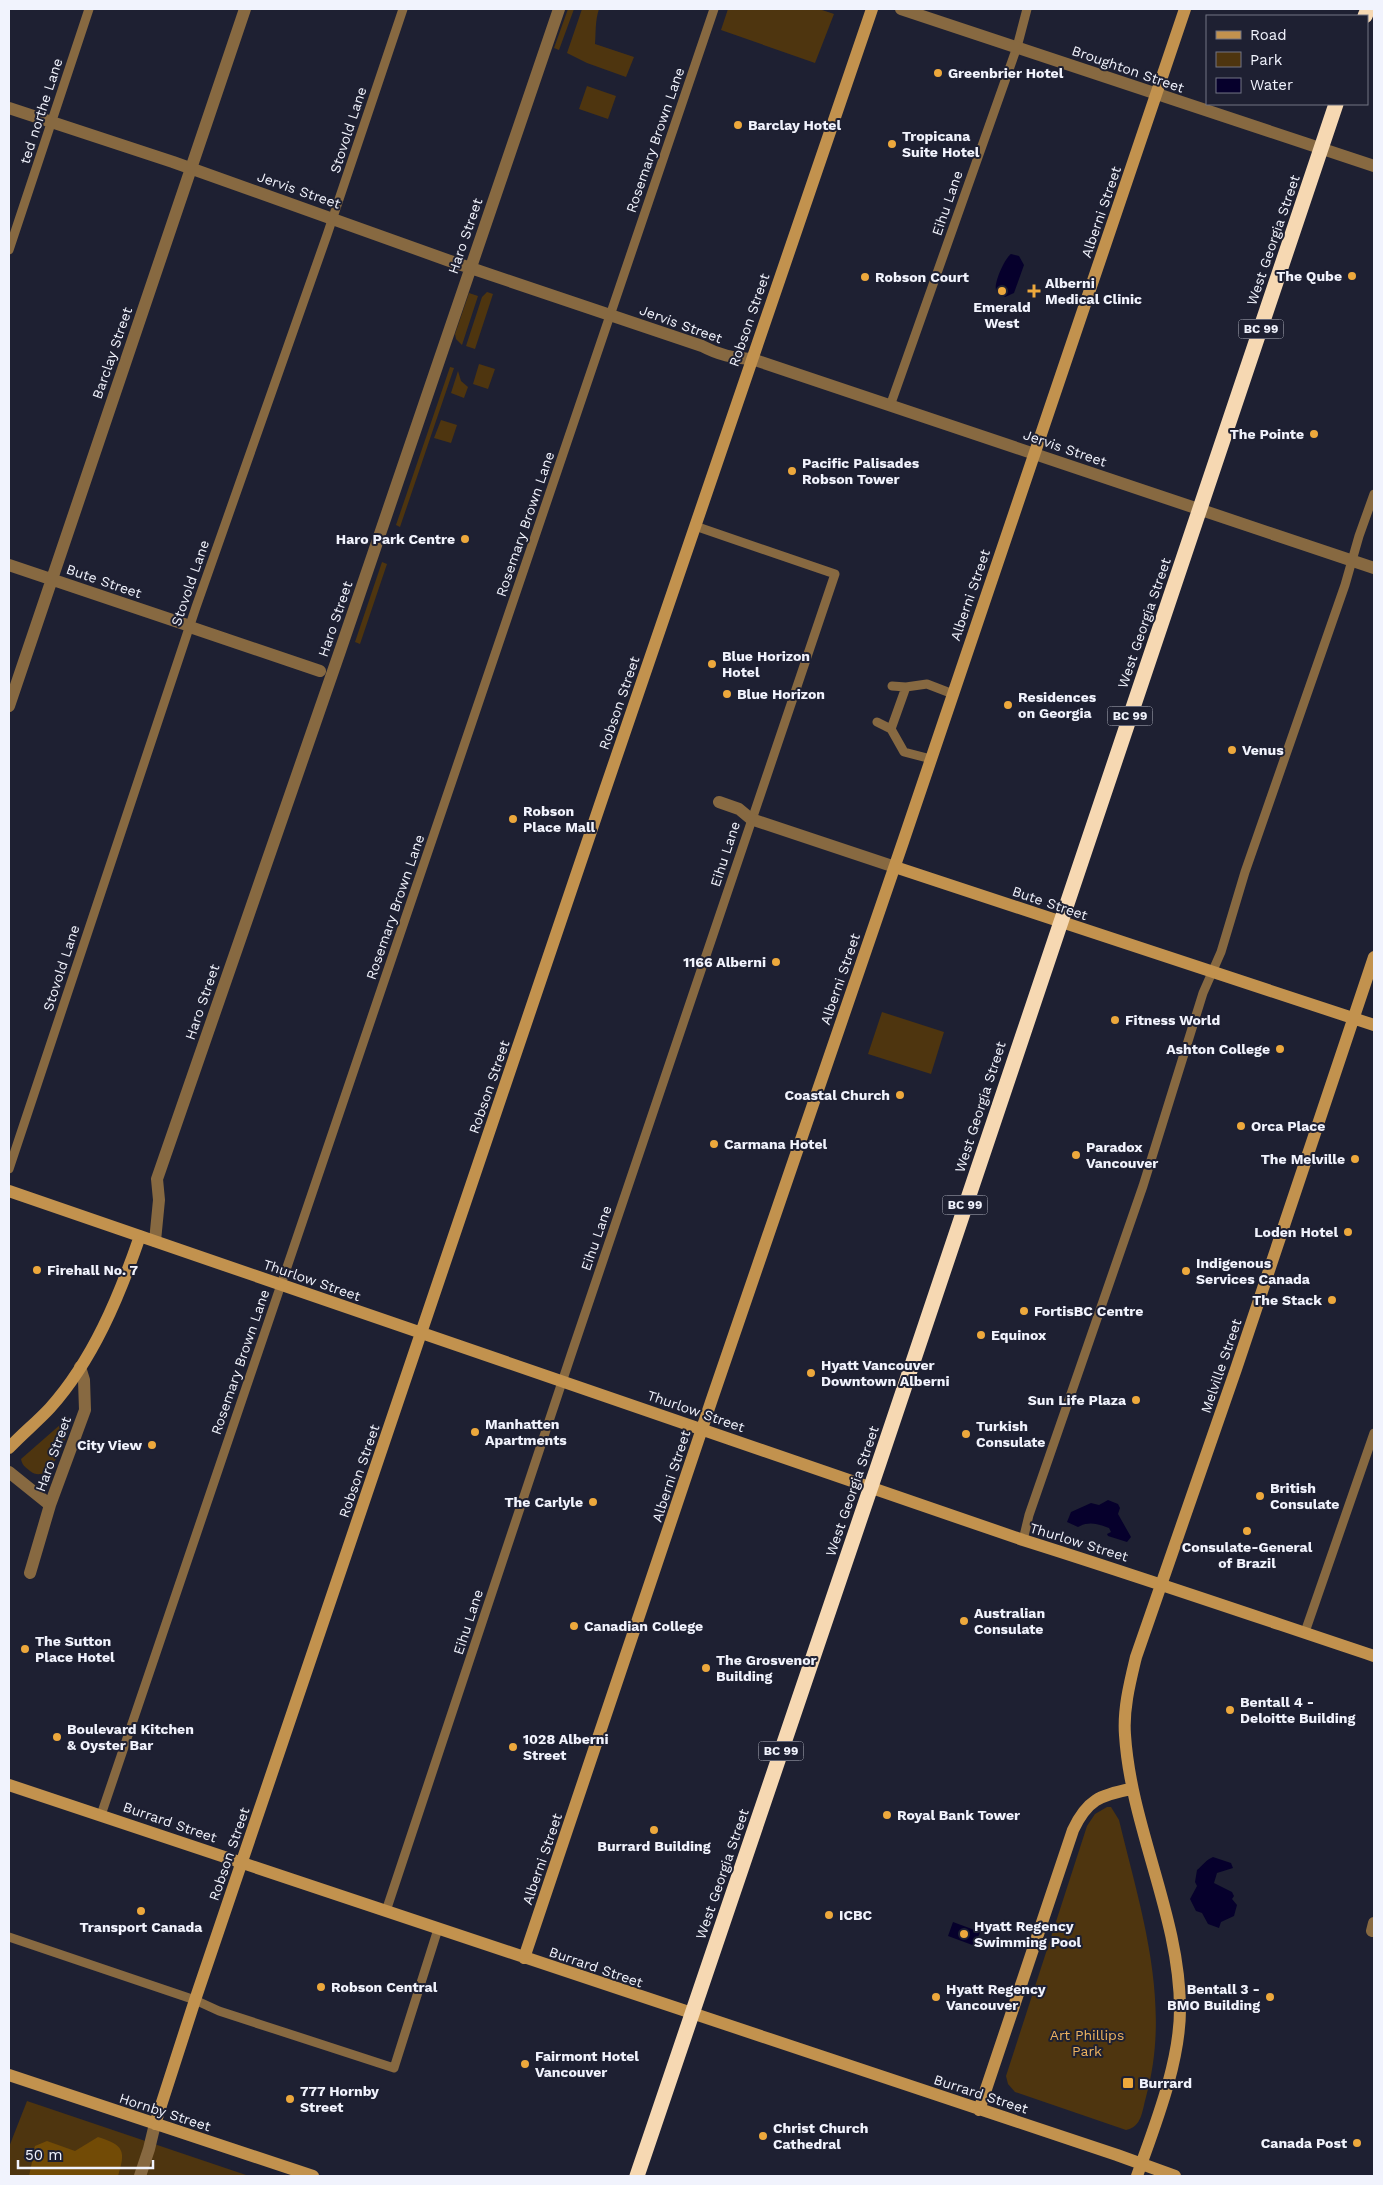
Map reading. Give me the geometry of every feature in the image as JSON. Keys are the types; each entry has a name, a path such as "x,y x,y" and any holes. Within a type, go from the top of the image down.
{"highway":[{"name":"West Georgia Street","path":"636,2176 692,2015 1336,105"}],"main road":[{"name":"Robson Street","path":"155,2124 241,1863 872,9"},
{"name":"Alberni Street","path":"524,1958 1185,9"},
{"name":"Bute Street","path":"894,867 1374,1025"},
{"name":"Melville Street","path":"1137,2176 1168,2080 1179,2032 1178,1984 1170,1936 1131,1789 1124,1733 1128,1694 1136,1657 1236,1369 1374,957"},
{"name":"Thurlow Street","path":"9,1191 870,1488 1374,1656"},
{"path":"9,1448 50,1407 80,1367 112,1310 140,1236"},
{"name":"Burrard Street","path":"9,1785 1175,2176"},
{"path":"979,2110 1072,1830 1082,1812 1095,1799 1108,1793 1131,1789"},
{"name":"Hornby Street","path":"9,2075 313,2176"}],"street":[{"name":"Barclay Street","path":"9,706 245,9"},
{"name":"Haro Street","path":"155,1241 159,1200 157,1179 339,654 559,9"},
{"name":"Broughton Street","path":"901,9 1374,166"},
{"name":"Jervis Street","path":"9,108 191,168 470,268 611,314 732,358 752,359 1200,510 1352,559 1374,568"},
{"name":"Bute Street","path":"9,565 320,670"},
{"name":"Bute Street","path":"719,802 739,809 752,819 894,867"},
{"name":"Haro Street","path":"30,1573 50,1505 85,1410 84,1380 80,1367"},
{"path":"9,1472 50,1505"},
{"name":"Robson Street","path":"140,2176 155,2124"}],"lane":[{"name":"ted northe Lane","path":"9,250 89,9"},
{"name":"Stovold Lane","path":"9,1169 191,627 333,218 403,9"},
{"name":"Rosemary Brown Lane","path":"102,1815 714,9"},
{"name":"Eihu Lane","path":"890,406 1016,47 1027,9"},
{"path":"1023,1540 1029,1515 1143,1186 1211,972 1221,952 1246,872 1374,494"},
{"name":"Eihu Lane","path":"386,1911 835,574 695,526"},
{"path":"892,686 906,687 927,684 953,694"},
{"path":"890,729 906,687"},
{"path":"877,722 890,729 904,752 931,759"},
{"path":"1304,1632 1374,1433"},
{"path":"9,1937 394,2068 438,1929"}],"green space":[{"path":"568,9 574,9 559,50 554,48"},
{"path":"582,9 599,9 596,22 595,44 634,57 626,77 587,63 567,53"},
{"path":"728,9 819,9 834,14 815,63 721,30"},
{"path":"587,86 616,96 608,119 579,109"},
{"path":"487,292 493,294 475,349 466,346 482,297"},
{"path":"469,293 478,296 462,345 456,339 455,334"},
{"path":"479,364 495,369 488,389 473,384"},
{"path":"450,367 454,368 400,527 396,525"},
{"path":"458,371 461,381 468,387 464,398 451,393"},
{"path":"441,420 457,425 451,443 434,438"},
{"path":"382,562 387,564 360,644 355,642"},
{"path":"882,1012 944,1032 931,1074 868,1054"},
{"path":"69,1417 72,1417 67,1434 52,1465 45,1472 38,1474 30,1471 25,1467 21,1459"},
{"name":"Art Phillips Park","path":"1107,1807 1111,1807 1119,1820 1144,1923 1155,1992 1156,2027 1153,2062 1146,2097 1138,2122 1135,2126 1126,2130 1015,2092 1008,2084 1006,2076 1087,1826 1095,1814"},
{"path":"27,2101 249,2176 9,2176 9,2147"}],"shaded area":[{"path":"98,2137 113,2143 121,2150 122,2160 118,2176 29,2176 32,2162 36,2157 33,2152 35,2146 47,2141 75,2151"}],"water":[{"path":"1011,254 1019,256 1024,265 1014,293 1005,297 996,290 996,286 1001,270"},
{"path":"1108,1500 1118,1504 1120,1508 1118,1514 1131,1537 1127,1542 1108,1536 1107,1534 1111,1532 1109,1528 1097,1524 1078,1527 1067,1522 1071,1512 1091,1503 1099,1505"},
{"path":"1213,1857 1231,1863 1233,1868 1217,1873 1214,1883 1232,1892 1234,1896 1232,1899 1237,1905 1234,1916 1221,1922 1219,1928 1208,1924 1202,1913 1196,1911 1190,1899 1197,1886 1195,1882 1197,1870"},
{"name":"Hyatt Regency Swimming Pool","path":"953,1922 980,1932 975,1946 948,1936"}],"place":[{"name":"Greenbrier Hotel","path":"938,73"},
{"name":"Barclay Hotel","path":"738,125"},
{"name":"Tropicana Suite Hotel","path":"892,144"},
{"name":"The Qube","path":"1352,276"},
{"name":"Robson Court","path":"865,277"},
{"name":"Emerald West","path":"1002,291"},
{"name":"Alberni Medical Clinic","path":"1034,291"},
{"name":"The Pointe","path":"1314,434"},
{"name":"Pacific Palisades Robson Tower","path":"792,471"},
{"name":"Haro Park Centre","path":"465,539"},
{"name":"Blue Horizon Hotel","path":"712,664"},
{"name":"Blue Horizon","path":"727,694"},
{"name":"Residences on Georgia","path":"1008,705"},
{"name":"Venus","path":"1232,750"},
{"name":"Robson Place Mall","path":"513,819"},
{"name":"1166 Alberni","path":"776,962"},
{"name":"Fitness World","path":"1115,1020"},
{"name":"Ashton College","path":"1280,1049"},
{"name":"Coastal Church","path":"900,1095"},
{"name":"Orca Place","path":"1241,1126"},
{"name":"Carmana Hotel","path":"714,1144"},
{"name":"Paradox Vancouver","path":"1076,1155"},
{"name":"The Melville","path":"1355,1159"},
{"name":"Loden Hotel","path":"1348,1232"},
{"name":"Firehall No. 7","path":"37,1270"},
{"name":"Indigenous Services Canada","path":"1186,1271"},
{"name":"The Stack","path":"1332,1300"},
{"name":"FortisBC Centre","path":"1024,1311"},
{"name":"Equinox","path":"981,1335"},
{"name":"Hyatt Vancouver Downtown Alberni","path":"811,1373"},
{"name":"Sun Life Plaza","path":"1136,1400"},
{"name":"Manhatten Apartments","path":"475,1432"},
{"name":"Turkish Consulate","path":"966,1434"},
{"name":"City View","path":"152,1445"},
{"name":"British Consulate","path":"1260,1496"},
{"name":"The Carlyle","path":"593,1502"},
{"name":"Consulate-General of Brazil","path":"1247,1531"},
{"name":"Australian Consulate","path":"964,1621"},
{"name":"Canadian College","path":"574,1626"},
{"name":"The Sutton Place Hotel","path":"25,1649"},
{"name":"The Grosvenor Building","path":"706,1668"},
{"name":"Bentall 4 - Deloitte Building","path":"1230,1710"},
{"name":"Boulevard Kitchen & Oyster Bar","path":"57,1737"},
{"name":"1028 Alberni Street","path":"513,1747"},
{"name":"Royal Bank Tower","path":"887,1815"},
{"name":"Burrard Building","path":"654,1830"},
{"name":"Transport Canada","path":"141,1911"},
{"name":"ICBC","path":"829,1915"},
{"name":"Hyatt Regency Swimming Pool","path":"964,1934"},
{"name":"Robson Central","path":"321,1987"},
{"name":"Hyatt Regency Vancouver","path":"936,1997"},
{"name":"Bentall 3 - BMO Building","path":"1270,1997"},
{"name":"Fairmont Hotel Vancouver","path":"525,2064"},
{"name":"Burrard","path":"1128,2083"},
{"name":"777 Hornby Street","path":"290,2099"},
{"name":"Christ Church Cathedral","path":"763,2136"},
{"name":"Canada Post","path":"1357,2143"}]}
